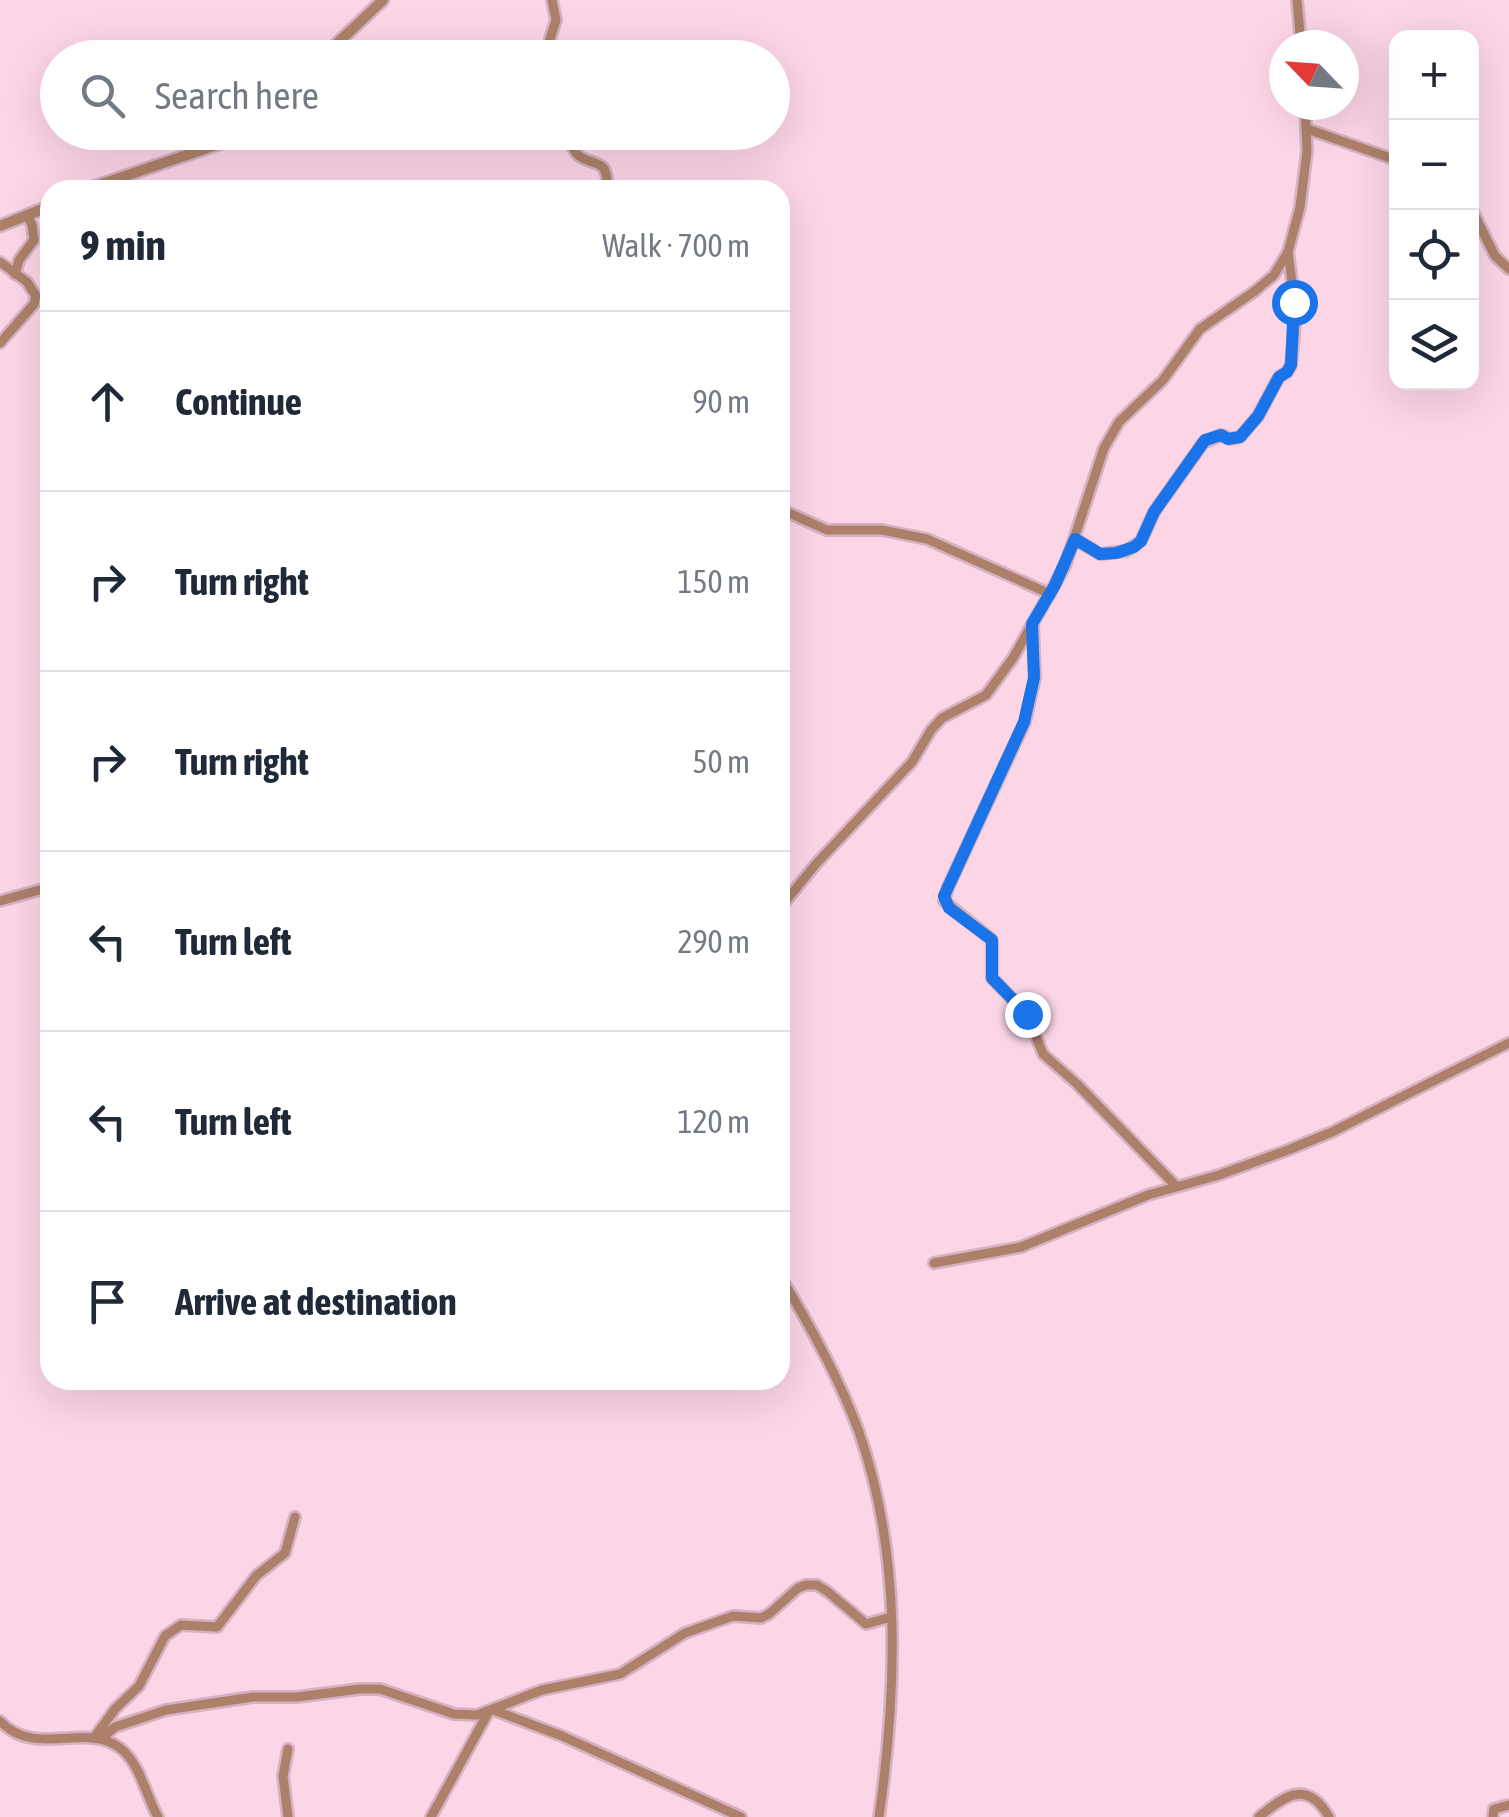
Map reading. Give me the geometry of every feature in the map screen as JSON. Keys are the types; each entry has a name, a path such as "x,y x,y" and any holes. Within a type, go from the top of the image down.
{"street":[{"path":"340,40 383,0"},
{"path":"550,40 556,20 552,0"},
{"path":"1297,0 1300,30"},
{"path":"790,896 912,762 942,718 986,695 1050,594 1075,539 1104,448 1119,422 1163,380 1200,329 1255,292 1274,274 1288,252 1300,207 1306,120"},
{"path":"1307,129 1389,158"},
{"path":"116,180 200,150"},
{"path":"575,150 602,166 606,180"},
{"path":"0,226 40,210"},
{"path":"16,274 20,260 34,240 26,215"},
{"path":"1479,223 1496,256 1509,270"},
{"path":"1075,539 1100,554 1134,547 1205,440 1221,435 1228,439 1240,437 1258,416 1279,377 1291,365 1296,312 1288,252"},
{"path":"0,262 34,291 36,300 0,342"},
{"path":"790,513 827,530 882,530 927,539 986,562 1050,594"},
{"path":"1032,624 1034,678 1028,710 944,901 992,940 992,978 1027,1014 1043,1054 1078,1084 1176,1186"},
{"path":"0,900 40,890"},
{"path":"934,1263 1021,1247 1176,1186 1242,1167 1332,1132 1509,1043"},
{"path":"790,1294 843,1392 859,1432 882,1538 891,1616 892,1708 880,1817"},
{"path":"97,1738 115,1709 139,1686 165,1636 181,1626 217,1627 256,1576 282,1557 295,1517"},
{"path":"97,1738 115,1727 166,1710 252,1696 297,1697 380,1689 466,1716 492,1712 542,1690 620,1674 670,1640 724,1620 769,1614 806,1585 828,1592 866,1624 891,1616"},
{"path":"430,1817 492,1712"},
{"path":"492,1712 562,1736 741,1817"},
{"path":"0,1721 13,1734 26,1737 97,1738 119,1747 158,1817"},
{"path":"288,1749 283,1776 288,1817"},
{"path":"1259,1817 1284,1799 1305,1793 1316,1797 1329,1817"},
{"path":"1493,1817 1494,1808 1509,1805"}],"route":[{"path":"1027,1014 992,978 992,940 949,908 944,896 1024,722 1032,697 1036,654 1032,624 1075,539 1100,554 1134,547 1205,440 1221,435 1228,439 1240,437 1258,416 1279,377 1291,365 1296,327 1294,302"}]}
